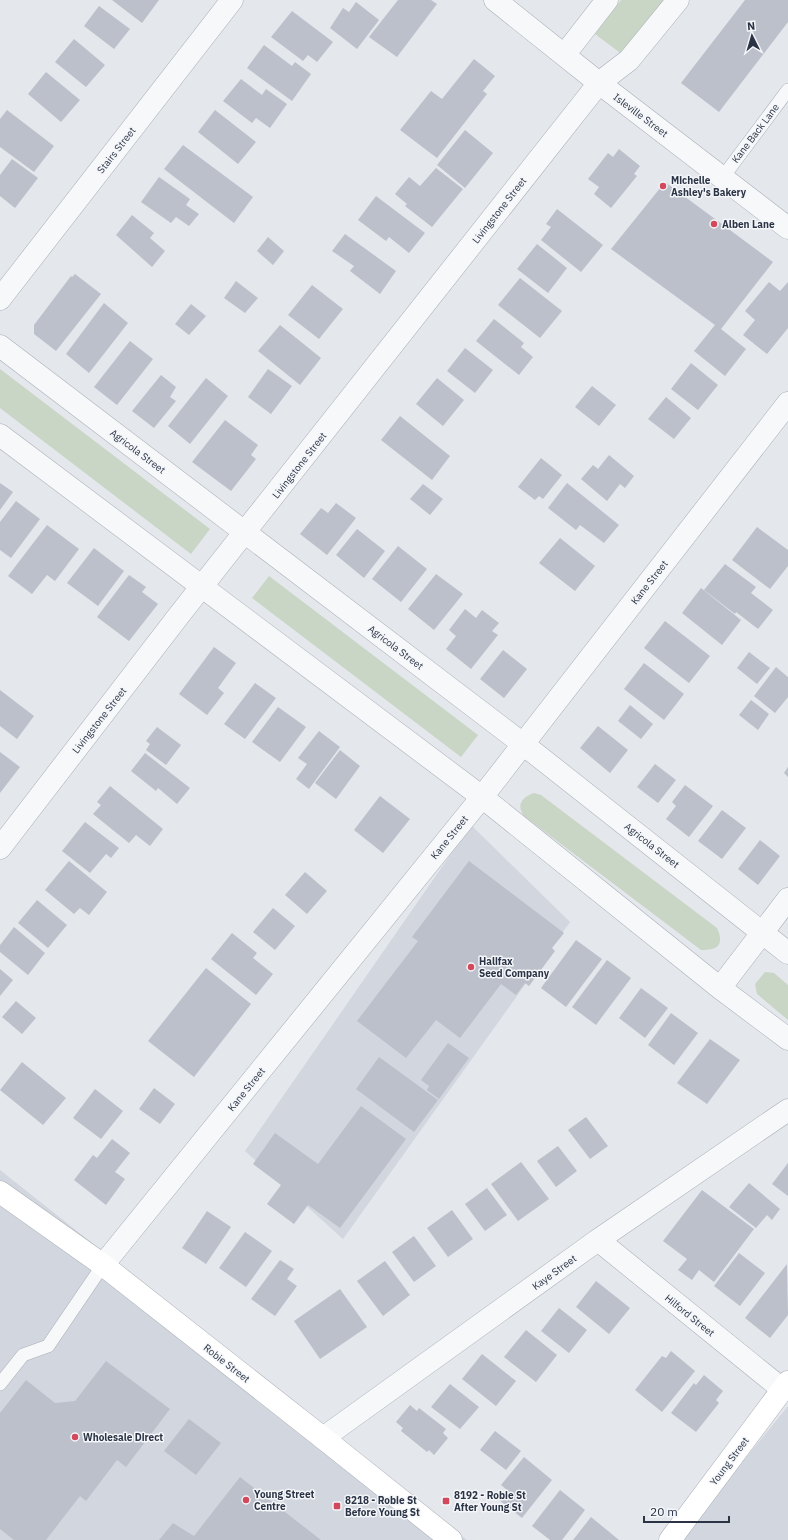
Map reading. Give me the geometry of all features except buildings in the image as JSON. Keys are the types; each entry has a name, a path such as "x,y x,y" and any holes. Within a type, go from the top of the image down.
{"main road":[{"name":"Robie Street","path":"0,1192 103,1265 451,1540"},
{"name":"Young Street","path":"670,1540 785,1385"}],"street":[{"name":"Stairs Street","path":"0,299 232,0"},
{"name":"Isleville Street","path":"495,0 565,54 599,83 788,228"},
{"path":"565,54 607,0"},
{"name":"Livingstone Street","path":"0,848 244,532 599,83 630,60 678,0"},
{"name":"Agricola Street","path":"0,346 523,744 788,952"},
{"name":"Kane Street","path":"103,1265 482,797 788,403"},
{"path":"0,435 482,797 720,988 788,1039"},
{"path":"720,988 788,899"},
{"name":"Kaye Street","path":"323,1438 598,1240 788,1110"},
{"name":"Hilford Street","path":"598,1240 785,1385"}],"lane":[{"name":"Kane Back Lane","path":"723,177 788,90"},
{"path":"0,1384 22,1355 48,1346 103,1265"}],"shaded area":[{"path":"471,825 570,922 343,1239 245,1151"},
{"path":"0,1170 467,1540 0,1540"},
{"path":"788,1406 788,1540 679,1540"}],"green space":[{"path":"621,0 672,0 627,58 595,34"},
{"path":"0,369 210,529 191,554 0,408"},
{"path":"269,576 478,735 461,757 252,598"},
{"path":"534,793 541,795 717,928 720,939 718,946 707,950 701,950 524,816 520,805 523,799"},
{"path":"765,972 774,973 788,985 788,1020 757,994 755,984"}],"place":[{"name":"Michelle Ashley's Bakery","path":"663,186"},
{"name":"Alben Lane","path":"714,224"},
{"name":"Halifax Seed Company","path":"471,967"},
{"name":"Wholesale Direct","path":"75,1437"},
{"name":"Young Street Centre","path":"246,1500"},
{"name":"8192 - Robie St After Young St","path":"446,1501"},
{"name":"8218 - Robie St Before Young St","path":"337,1506"}]}
